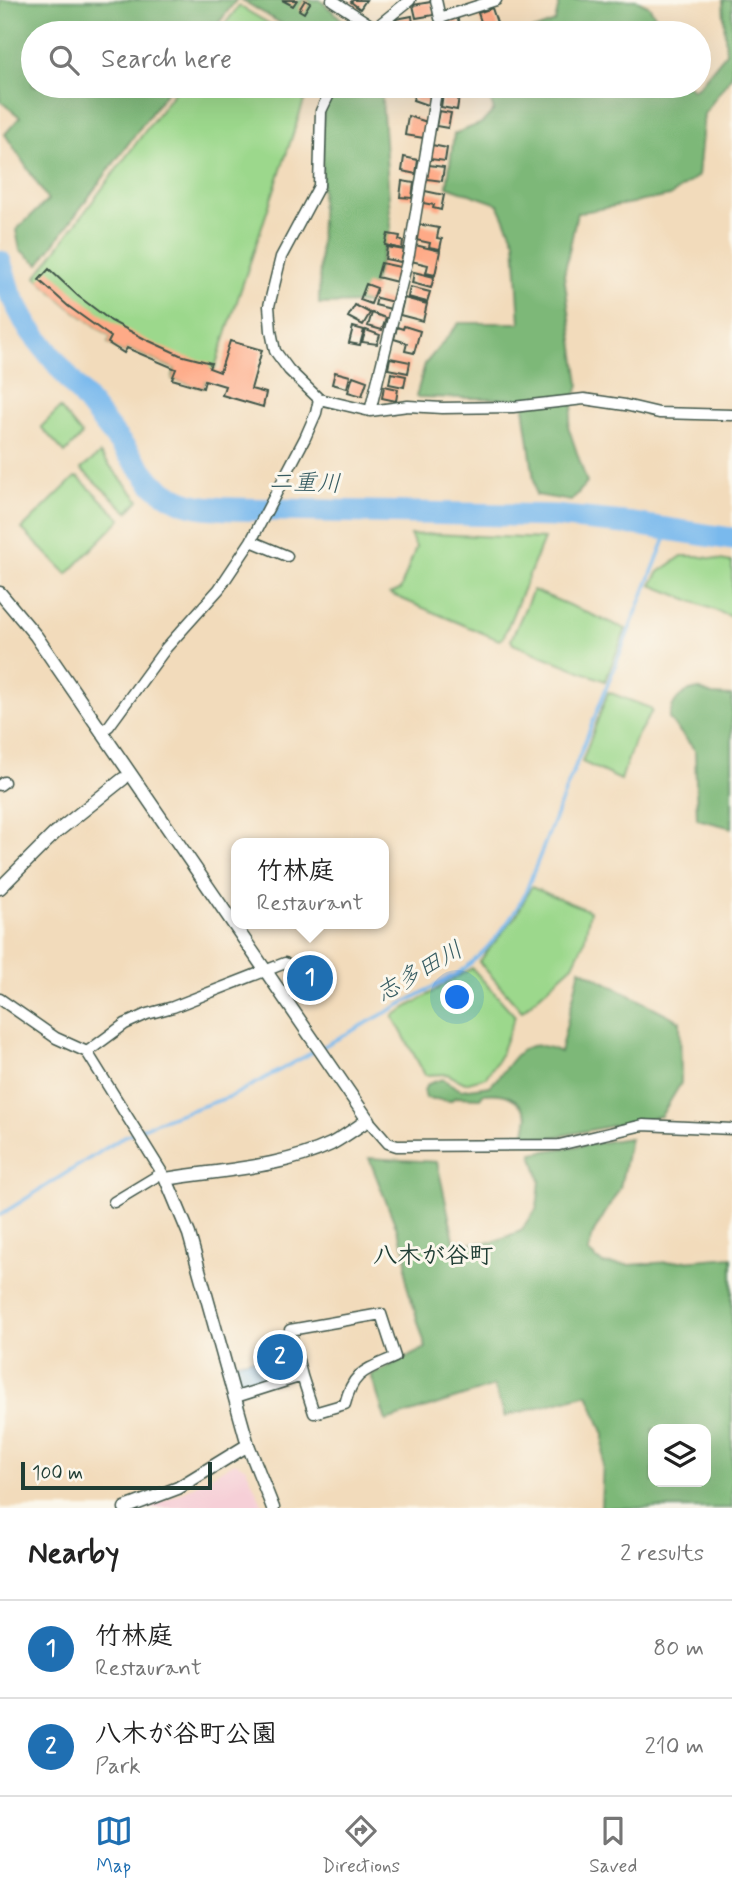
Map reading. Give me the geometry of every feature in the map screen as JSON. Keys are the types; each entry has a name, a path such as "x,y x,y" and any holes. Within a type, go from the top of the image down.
{"street":[{"path":"332,0 359,21"},
{"path":"384,21 410,0"},
{"path":"436,0 440,18 496,0"},
{"path":"327,98 321,111 319,186 281,257 269,306 275,351 289,370 319,399 370,411 408,406 513,407 584,399 659,413 732,415"},
{"path":"370,411 410,254 435,98"},
{"path":"101,732 109,726 166,649 219,589 251,541 305,438 319,399"},
{"path":"251,541 287,556"},
{"path":"0,593 36,636 101,732 126,776 231,924"},
{"path":"0,888 54,834 126,776"},
{"path":"235,929 368,1120 388,1143 397,1146 559,1145 643,1125 732,1129"},
{"path":"87,1052 125,1024 147,1014 173,1007 285,962"},
{"path":"0,999 56,1038 87,1052 164,1176 189,1234 248,1445 273,1508"},
{"path":"114,1202 164,1176 275,1162 309,1153 332,1143 368,1120"},
{"path":"381,1314 396,1357 357,1376 349,1387 345,1404 314,1413 302,1377 290,1330 381,1314"},
{"path":"236,1397 302,1377"},
{"path":"125,1508 178,1488 248,1445"}],"shaded area":[{"path":"235,1462 246,1468 264,1508 145,1508 179,1494"}],"green space":[{"path":"0,0 236,0 220,21 21,21 21,98 162,98 39,264 20,250 16,230 48,200 5,134 20,117 0,101"},
{"path":"242,0 320,0 344,21 277,21"},
{"path":"560,0 637,0 648,5 659,21 555,21"},
{"path":"723,0 732,0 732,75 704,114 698,176 670,196 577,213 564,275 579,384 568,426 587,483 571,501 536,495 523,399 416,397 425,364 459,323 520,323 515,241 498,204 447,186 454,134 482,123 494,110 490,98 711,98 711,71 726,53"},
{"path":"239,6 265,21 227,21"},
{"path":"170,98 305,98 214,370 209,369 203,388 172,379 175,369 127,348 124,353 108,343 111,337 68,306 36,277"},
{"path":"324,98 382,98 391,228 367,303 319,304"},
{"path":"60,408 82,435 65,453 41,427"},
{"path":"100,454 139,500 128,512 81,469"},
{"path":"75,477 121,519 67,574 22,529"},
{"path":"410,535 544,539 503,638 499,640 390,594 400,590 416,547"},
{"path":"682,556 732,562 732,617 651,585 659,572"},
{"path":"533,590 626,629 605,681 513,644 511,640"},
{"path":"698,689 712,695 732,696 732,828 697,819 695,750 669,719 678,698 686,692"},
{"path":"608,692 652,711 634,741 621,780 582,762"},
{"path":"531,887 590,911 584,942 573,965 522,1011 479,962 517,914"},
{"path":"472,968 515,1016 499,1058 486,1077 465,1083 447,1074 425,1075 393,1016"},
{"path":"580,969 680,1021 681,1083 661,1116 550,1138 524,1138 528,1116 510,1097 483,1094 480,1098 456,1097 450,1101 426,1098 424,1090 428,1084 442,1079 461,1090 490,1086 512,1059 526,1048 535,1045 560,1052"},
{"path":"630,1138 620,1188 594,1232 588,1252 603,1264 630,1265 732,1257 732,1508 601,1508 604,1435 588,1394 505,1416 494,1386 386,1421 371,1375 426,1348 406,1282 406,1252 369,1158 437,1162 455,1244 493,1242 521,1231 537,1208 540,1181 532,1153"},
{"path":"286,1341 292,1370 290,1374 277,1378 268,1344"}],"water":[{"path":"268,1356 274,1379 245,1387 235,1381 231,1363"}],"building":[{"path":"282,0 297,0 293,6"},
{"path":"305,0 310,3 304,13 299,10"},
{"path":"366,0 360,9 351,2"},
{"path":"431,2 434,15 416,18 413,5"},
{"path":"492,8 496,21 481,21 478,13"},
{"path":"412,16 413,21 396,21"},
{"path":"414,98 432,98 430,106"},
{"path":"442,98 459,98 457,110 441,107"},
{"path":"439,111 451,113 448,128 436,126"},
{"path":"408,116 427,122 424,138 405,135"},
{"path":"432,145 447,148 445,161 430,159"},
{"path":"404,157 418,160 416,174 402,171"},
{"path":"429,165 444,167 442,181 427,179"},
{"path":"402,181 414,183 412,198 400,197"},
{"path":"425,191 444,195 441,210 433,208 434,205 423,203"},
{"path":"418,224 439,228 437,238 442,239 440,249 429,247 430,243 416,240"},
{"path":"388,234 400,236 399,240 403,241 402,249 385,245"},
{"path":"415,245 440,251 435,275 426,273 428,265 411,261"},
{"path":"387,247 404,250 401,262 385,259"},
{"path":"381,263 400,267 397,282 377,277"},
{"path":"49,269 111,321 180,355 211,363 209,368 220,372 230,341 262,350 251,389 266,393 263,407 222,395 225,386 205,380 203,388 172,379 176,369 127,348 124,353 108,343 111,337 68,306 39,280"},
{"path":"414,272 434,277 431,288 412,283"},
{"path":"366,284 377,288 371,304 360,300"},
{"path":"410,287 430,292 427,302 408,297"},
{"path":"377,298 393,302 391,309 375,305"},
{"path":"404,298 427,304 423,321 400,315"},
{"path":"355,305 370,313 363,325 348,317"},
{"path":"372,313 386,318 382,330 368,326"},
{"path":"404,326 420,331 414,353 405,351 407,343 394,339 397,327 403,329"},
{"path":"353,327 364,330 360,345 349,343"},
{"path":"366,330 380,335 377,344 362,342"},
{"path":"390,358 410,362 408,373 388,369"},
{"path":"335,372 350,376 347,388 332,384"},
{"path":"391,373 406,376 404,387 389,384"},
{"path":"353,376 367,381 362,396 348,392"},
{"path":"384,386 398,389 396,401 382,398"},
{"path":"317,960 329,981 303,995 291,974"}],"waterway":[{"name":"二重川","path":"0,262 9,291 28,327 152,483 181,501 221,509 554,516 634,524 732,539"},
{"name":"志多田川","path":"0,1215 125,1136 159,1121 232,1096 457,974 486,948 503,929 524,896 669,529"}],"place":[{"name":"竹林庭","path":"310,978"},
{"name":"八木が谷町公園","path":"280,1357"}],"district":[{"name":"八木が谷町","path":"433,1255"}]}
